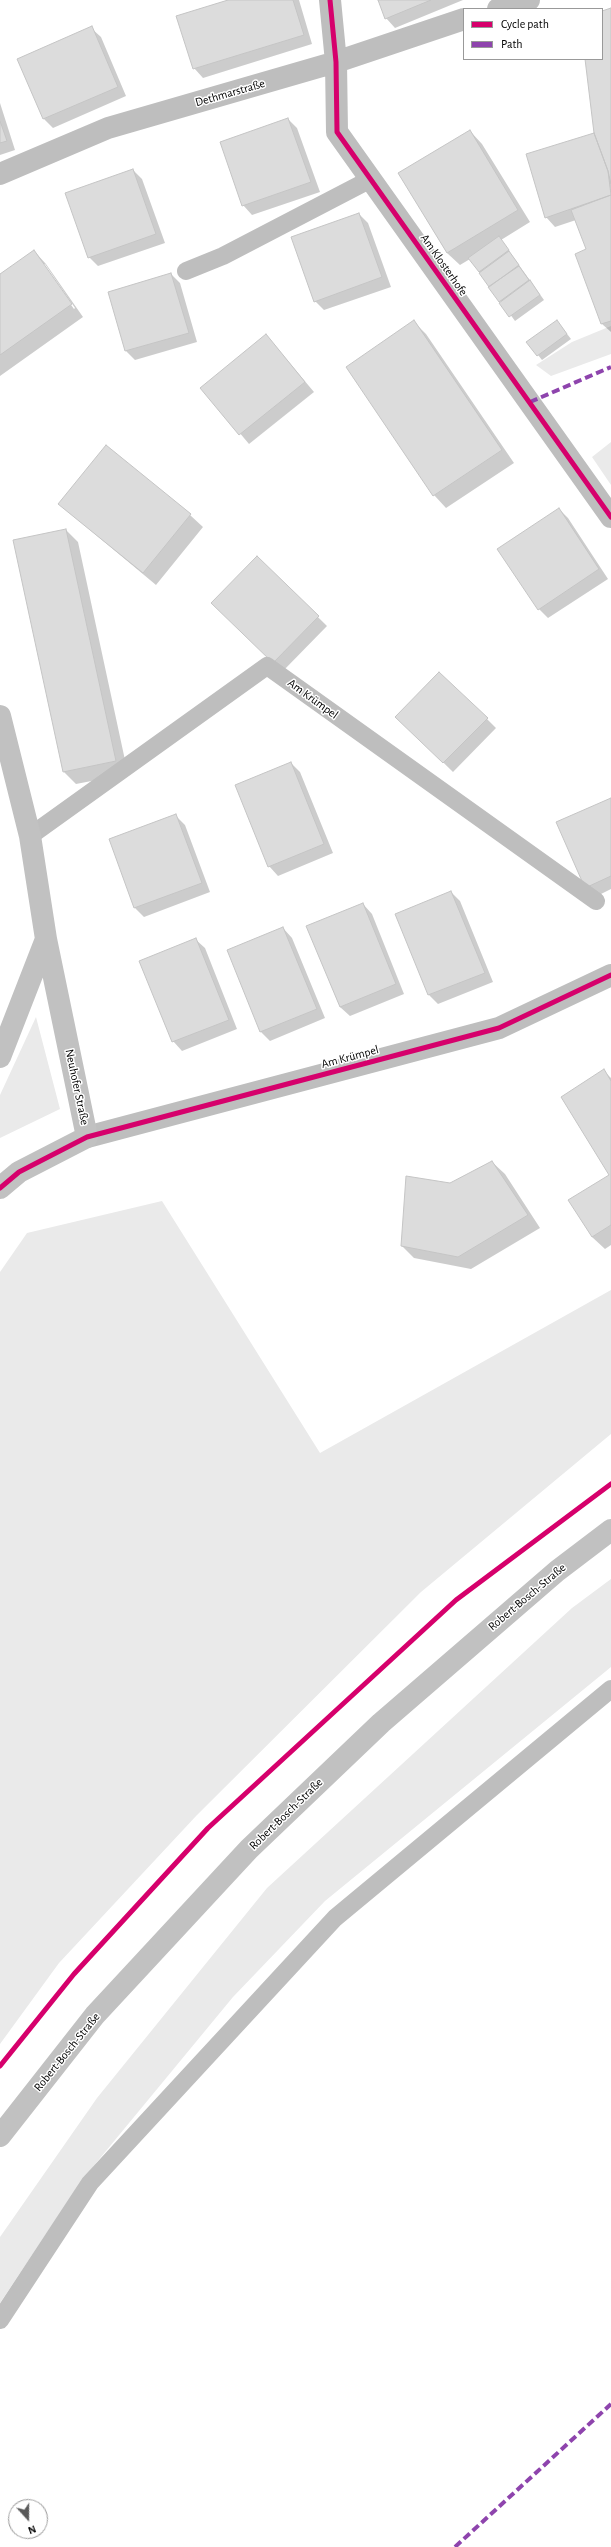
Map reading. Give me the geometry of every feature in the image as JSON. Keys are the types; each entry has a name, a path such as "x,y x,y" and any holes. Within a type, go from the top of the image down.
{"main road":[{"name":"Neuhofer Straße","path":"0,716 30,836 46,939 87,1137 19,1172 0,1188"},
{"path":"0,1057 46,939"},
{"name":"Robert-Bosch-Straße","path":"0,2136 95,2015 249,1849 381,1723 557,1571 611,1530"}],"street":[{"name":"Am Klosterhofe","path":"330,0 336,62 337,132 611,517"},
{"path":"501,8 529,0"},
{"name":"Dethmarstraße","path":"0,174 108,128 336,62 463,19"},
{"name":"Am Krümpel","path":"87,1137 499,1028 611,975"}],"lane":[{"path":"186,271 223,256 371,179"},
{"name":"Am Krümpel","path":"30,836 267,666 596,901"},
{"path":"0,2320 90,2183 335,1918 611,1689"}],"shaded area":[{"path":"611,326 611,354 551,376 536,365 572,342"},
{"path":"611,442 611,485 592,457"},
{"path":"36,1017 60,1109 0,1138 0,1095"},
{"path":"162,1201 320,1453 611,1290 611,1434 421,1592 197,1815 59,1963 0,2044 0,1272 27,1233"},
{"path":"611,1579 611,1667 325,1901 233,1997 82,2180 0,2303 0,2237 97,2098 267,1888 572,1608"}],"building":[{"path":"228,0 293,0 304,35 193,69 176,16"},
{"path":"378,0 431,0 385,19"},
{"path":"611,8 611,184 608,171 594,133 585,60 603,60 603,11"},
{"path":"92,26 118,87 43,119 17,59"},
{"path":"288,118 311,182 242,206 220,142"},
{"path":"0,121 7,141 0,143"},
{"path":"470,130 518,210 447,253 398,173"},
{"path":"594,133 608,171 611,195 545,218 526,154"},
{"path":"133,169 156,234 88,258 65,193"},
{"path":"611,195 611,321 601,324 575,254 586,249 571,210"},
{"path":"359,213 382,277 314,302 291,237"},
{"path":"499,236 509,250 479,272 468,258"},
{"path":"34,250 72,304 0,355 0,274"},
{"path":"509,251 519,265 489,287 479,273"},
{"path":"519,266 529,280 499,302 488,287"},
{"path":"171,273 189,333 125,351 108,292"},
{"path":"530,280 540,295 509,317 499,303"},
{"path":"414,320 502,450 433,496 346,367"},
{"path":"557,320 567,334 537,356 526,342"},
{"path":"266,334 305,382 239,435 200,388"},
{"path":"106,445 191,514 143,573 58,504"},
{"path":"559,508 599,569 538,610 497,549"},
{"path":"66,529 116,761 63,772 13,540"},
{"path":"257,556 319,616 273,663 211,603"},
{"path":"439,672 488,718 443,763 395,717"},
{"path":"291,762 324,844 268,867 235,785"},
{"path":"611,798 611,876 585,888 556,822"},
{"path":"176,814 202,883 134,908 109,839"},
{"path":"451,891 485,973 428,995 395,914"},
{"path":"363,903 396,984 340,1007 306,926"},
{"path":"283,927 317,1009 260,1032 227,950"},
{"path":"196,938 229,1020 172,1042 139,961"},
{"path":"604,1069 611,1081 611,1225 592,1237 568,1200 609,1175 561,1097"},
{"path":"492,1161 528,1215 458,1257 401,1246 406,1176 450,1183"}],"marked path":[{"path":"530,402 611,367"},
{"path":"455,2547 611,2404"}],"cycle path":[{"path":"330,0 336,62 337,132 611,517"},
{"path":"0,1188 19,1172 87,1137 499,1028 611,975"},
{"path":"0,2066 74,1974 208,1828 456,1600 611,1484"}]}
